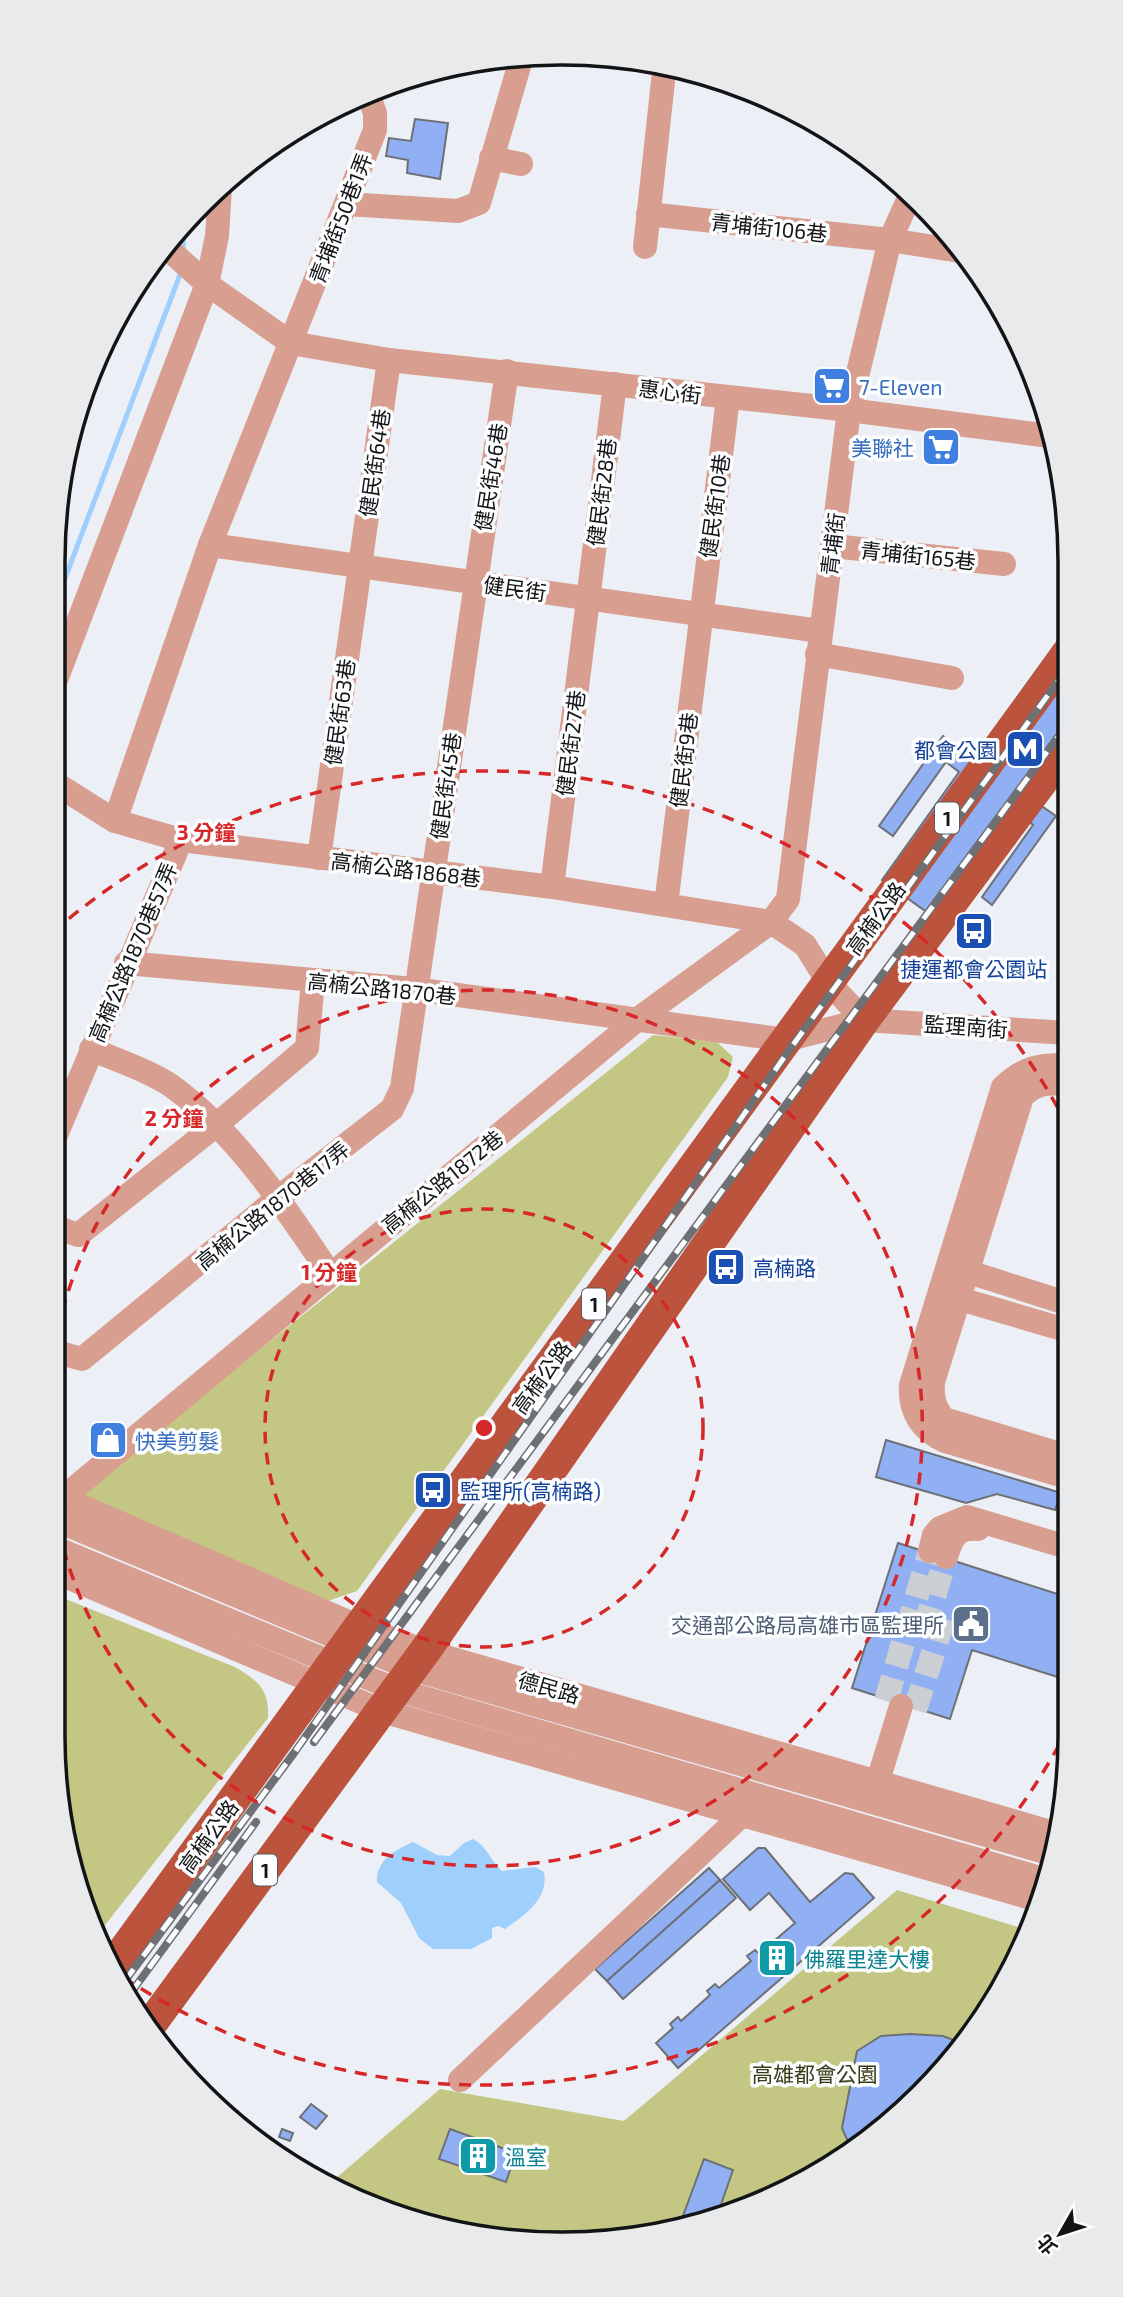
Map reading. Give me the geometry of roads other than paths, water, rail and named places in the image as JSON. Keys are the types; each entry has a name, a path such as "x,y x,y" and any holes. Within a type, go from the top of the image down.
{"main road":[{"name":"高楠公路","path":"118,1959 1058,666"},
{"name":"1","path":"154,2020 404,1680 864,1020 1058,760"}],"street":[{"path":"346,204 458,211 479,203 519,67"},
{"path":"645,247 664,75"},
{"name":"青埔街50巷1弄","path":"115,821 210,545 374,131 375,113 371,103"},
{"path":"491,158 521,164"},
{"path":"65,654 207,284 217,236 219,202"},
{"name":"青埔街","path":"788,899 849,410 890,240 906,204"},
{"name":"青埔街106巷","path":"648,214 890,240 948,249"},
{"path":"172,253 207,284 291,343"},
{"name":"惠心街","path":"291,343 388,360 849,410 1041,435"},
{"name":"健民街64巷","path":"360,567 388,360"},
{"name":"健民街46巷","path":"474,583 507,371"},
{"name":"健民街28巷","path":"588,599 615,384"},
{"name":"健民街10巷","path":"700,614 728,398"},
{"name":"健民街","path":"210,545 700,614 952,678"},
{"name":"青埔街165巷","path":"832,546 1004,564"},
{"name":"健民街63巷","path":"318,858 360,567"},
{"name":"健民街45巷","path":"414,989 474,583"},
{"name":"健民街27巷","path":"552,887 588,599"},
{"name":"健民街9巷","path":"666,905 700,614"},
{"name":"高楠公路1868巷","path":"65,790 115,821 180,840 432,874 552,887 771,922"},
{"name":"高楠公路1870巷57弄","path":"65,1111 180,840"},
{"name":"高楠公路1872巷","path":"65,1496 638,1020 771,922 788,899"},
{"path":"771,922 805,945 828,982 864,1020"},
{"name":"高楠公路1870巷","path":"126,963 414,989 786,1040"},
{"path":"65,1230 78,1235 215,1126 307,1048 313,981"},
{"name":"高楠公路1870巷17弄","path":"65,1354 82,1359 279,1197 393,1109 401,1088 414,989"},
{"name":"監理南街","path":"786,1040 864,1020 1058,1032"},
{"path":"91,1049 176,1088 215,1126 279,1197 330,1274"},
{"path":"1058,1065 1033,1066 1018,1073 1003,1087 957,1269 949,1295 911,1385 910,1397 920,1423 929,1434 1058,1474"},
{"path":"957,1269 1022,1097 1030,1088 1042,1083 1058,1084"},
{"path":"957,1269 1058,1301"},
{"path":"949,1295 1058,1328"},
{"path":"949,1295 933,1382 935,1408 944,1419 1058,1454"},
{"name":"德民路","path":"65,1509 339,1654"},
{"path":"946,1557 934,1535 940,1528 967,1517 1058,1544"},
{"path":"946,1557 953,1536 964,1528 976,1528 1058,1552"},
{"path":"946,1557 968,1542 982,1538 1058,1560"},
{"name":"德民路","path":"65,1552 404,1680 745,1803 1034,1888"},
{"name":"德民路","path":"65,1575 339,1654 404,1680 755,1757 1047,1842"},
{"path":"875,1792 896,1774 901,1705"},
{"path":"460,2080 745,1803 755,1757"}],"water":[{"path":"473,1839 482,1845 502,1871 535,1867 544,1872 543,1890 534,1905 513,1924 505,1929 498,1926 492,1928 492,1938 471,1949 433,1949 419,1938 401,1903 377,1882 380,1868 393,1852 413,1842 437,1855 450,1856 464,1843"}],"waterway":[{"path":"183,239 183,252"},
{"path":"65,578 181,272"}],"tunnel":[{"path":"886,1701 930,1551"},
{"path":"924,1630 946,1557"},
{"path":"915,1710 947,1609"}],"railway":[{"path":"128,1977 294,1753 790,1049 1058,681"},
{"path":"314,1742 1058,737"},
{"path":"134,1989 256,1822"}],"place":[{"name":"7-Eleven","path":"832,386"},
{"name":"美聯社","path":"941,447"},
{"name":"都會公園","path":"1025,749"},
{"name":"捷運都會公園站","path":"974,931"},
{"name":"高楠路","path":"726,1267"},
{"name":"快美剪髮","path":"108,1440"},
{"name":"監理所(高楠路)","path":"433,1490"},
{"name":"交通部公路局高雄市區監理所","path":"971,1624"},
{"name":"佛羅里達大樓","path":"777,1958"},
{"name":"溫室","path":"478,2156"}],"park label":[{"name":"高雄都會公園","path":"815,2073"}]}
